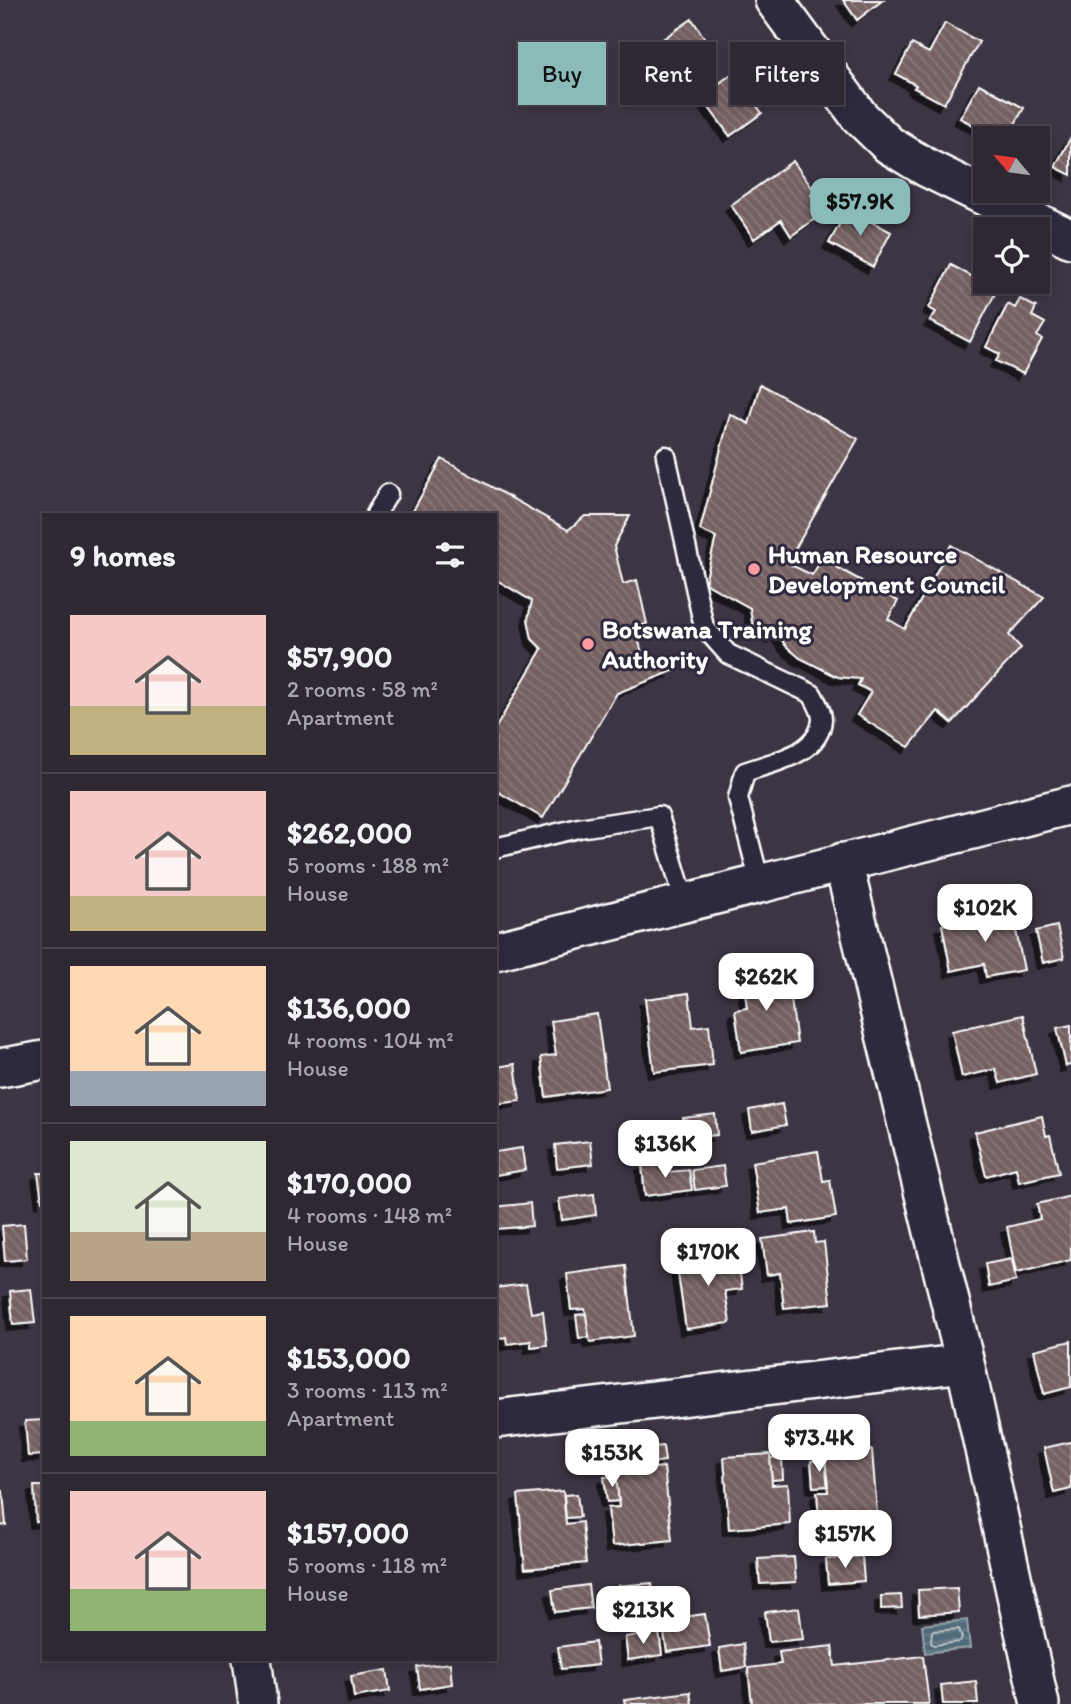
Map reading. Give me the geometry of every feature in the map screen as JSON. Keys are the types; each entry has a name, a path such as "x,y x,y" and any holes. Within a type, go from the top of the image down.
{"street":[{"path":"774,0 859,116 890,145 927,167 1071,239"},
{"path":"497,950 1071,805"},
{"path":"843,862 965,1363 1040,1704"},
{"path":"0,1069 42,1060"},
{"path":"497,1419 965,1363"},
{"path":"252,1661 258,1704"}],"lane":[{"path":"666,456 704,626 728,654 813,694 822,717 819,735 804,751 745,772 738,798 760,883"},
{"path":"377,513 388,494"},
{"path":"497,848 579,828 659,816 685,902"}],"water":[{"path":"967,1620 970,1648 925,1653 922,1625"}],"building":[{"path":"843,0 883,0 857,20"},
{"path":"692,19 707,42 658,42"},
{"path":"945,23 979,42 944,104 914,88 916,85 896,74 912,44 929,53"},
{"path":"730,75 730,105 756,105 762,113 730,136 707,105 716,105 716,86"},
{"path":"979,84 1024,108 1014,126 975,126 960,118"},
{"path":"1071,137 1071,175 1055,167"},
{"path":"793,161 815,192 811,195 823,213 791,236 781,220 754,239 731,205"},
{"path":"848,209 891,232 873,267 829,243"},
{"path":"951,265 973,277 973,294 995,294 970,342 930,321 936,312 929,308"},
{"path":"1020,299 1036,307 1032,316 1045,323 1037,336 1042,339 1023,374 996,361 1000,354 986,347 1008,304 1015,308"},
{"name":"Human Resource Development Council","path":"760,384 858,439 787,563 812,575 822,559 898,601 888,619 905,629 951,545 1044,597 1009,635 1021,648 952,723 938,711 909,747 857,715 871,692 858,685 861,679 838,677 800,658 786,646 776,632 773,638 753,628 750,608 705,583 716,537 700,530 730,414 749,424"},
{"name":"Botswana Training Authority","path":"442,459 568,530 585,516 630,516 614,546 623,584 637,580 647,624 635,627 642,653 673,671 617,693 543,818 497,791 497,726 542,649 532,639 528,619 532,601 497,580 497,513 412,513"},
{"path":"1012,911 1024,970 986,977 984,964 951,971 942,925"},
{"path":"1057,926 1064,958 1043,963 1036,931"},
{"path":"787,970 797,1043 741,1052 735,1010 747,1008 743,977"},
{"path":"689,993 693,1027 709,1025 713,1065 654,1072 645,999"},
{"path":"597,1014 607,1088 546,1097 541,1057 556,1055 551,1021"},
{"path":"1023,1015 1036,1074 1000,1083 996,1069 962,1077 952,1031"},
{"path":"1071,1025 1071,1065 1066,1066 1057,1028"},
{"path":"515,1064 520,1101 497,1104 497,1067"},
{"path":"782,1104 786,1125 752,1131 749,1110"},
{"path":"715,1114 717,1135 686,1138 683,1118"},
{"path":"1042,1116 1046,1136 1050,1135 1059,1173 1019,1182 1016,1168 986,1176 975,1132"},
{"path":"590,1141 593,1164 557,1168 555,1145"},
{"path":"522,1148 525,1170 497,1175 497,1152"},
{"path":"818,1151 823,1181 830,1180 836,1217 791,1224 789,1209 760,1213 752,1162"},
{"path":"668,1162 668,1172 689,1170 692,1190 645,1196 642,1165"},
{"path":"723,1166 726,1186 695,1190 692,1170"},
{"path":"38,1173 42,1173 42,1201"},
{"path":"594,1194 596,1215 562,1220 559,1199"},
{"path":"1071,1196 1071,1260 1016,1273 1007,1227 1040,1219 1037,1204"},
{"path":"530,1203 532,1226 497,1229 497,1207"},
{"path":"24,1224 27,1259 5,1261 2,1226"},
{"path":"814,1232 815,1243 824,1242 831,1303 784,1308 780,1273 767,1275 762,1239"},
{"path":"737,1252 742,1289 725,1291 730,1323 686,1329 676,1260"},
{"path":"1012,1259 1016,1281 989,1287 985,1264"},
{"path":"626,1266 634,1336 590,1342 585,1309 571,1310 567,1274"},
{"path":"526,1284 531,1313 543,1311 547,1345 531,1347 531,1341 507,1344 506,1337 497,1339 497,1288"},
{"path":"31,1289 35,1323 13,1325 10,1291"},
{"path":"586,1314 589,1337 579,1338 576,1315"},
{"path":"1071,1341 1071,1387 1044,1394 1034,1350"},
{"path":"42,1420 42,1455 28,1456 25,1421"},
{"path":"1071,1442 1071,1489 1054,1493 1044,1448"},
{"path":"663,1446 665,1461 637,1465 635,1449"},
{"path":"872,1450 878,1526 820,1531 817,1492 828,1492 825,1454"},
{"path":"770,1454 772,1485 788,1484 790,1524 729,1529 724,1457"},
{"path":"782,1457 783,1479 772,1480 770,1458"},
{"path":"825,1460 828,1486 813,1487 811,1461"},
{"path":"664,1467 672,1540 612,1546 608,1508 619,1507 616,1472"},
{"path":"616,1476 619,1501 607,1502 604,1477"},
{"path":"34,1486 42,1486 42,1521 36,1522"},
{"path":"0,1491 3,1491 6,1525 0,1526"},
{"path":"563,1491 566,1524 582,1522 586,1563 525,1569 518,1495"},
{"path":"577,1494 580,1517 566,1518 564,1495"},
{"path":"862,1556 864,1581 828,1584 826,1559"},
{"path":"794,1557 796,1582 760,1584 758,1559"},
{"path":"652,1583 654,1605 621,1608 618,1586"},
{"path":"588,1585 591,1608 555,1612 552,1590"},
{"path":"957,1588 959,1612 919,1615 918,1590"},
{"path":"901,1595 902,1608 881,1609 881,1596"},
{"path":"799,1608 803,1639 769,1642 765,1612"},
{"path":"705,1614 710,1646 667,1652 662,1620"},
{"path":"659,1632 662,1655 628,1660 625,1637"},
{"path":"595,1642 598,1665 561,1669 558,1647"},
{"path":"743,1644 746,1667 722,1671 719,1648"},
{"path":"832,1646 835,1666 923,1656 929,1704 752,1704 748,1668 781,1664 779,1652"},
{"path":"450,1663 452,1684 420,1689 417,1667"},
{"path":"387,1670 390,1691 354,1697 351,1676"},
{"path":"976,1681 978,1704 943,1704 941,1685"},
{"path":"690,1692 692,1704 625,1704 624,1700"}],"place":[{"name":"Human Resource Development Council","path":"754,569"},
{"name":"Botswana Training Authority","path":"588,644"}]}
